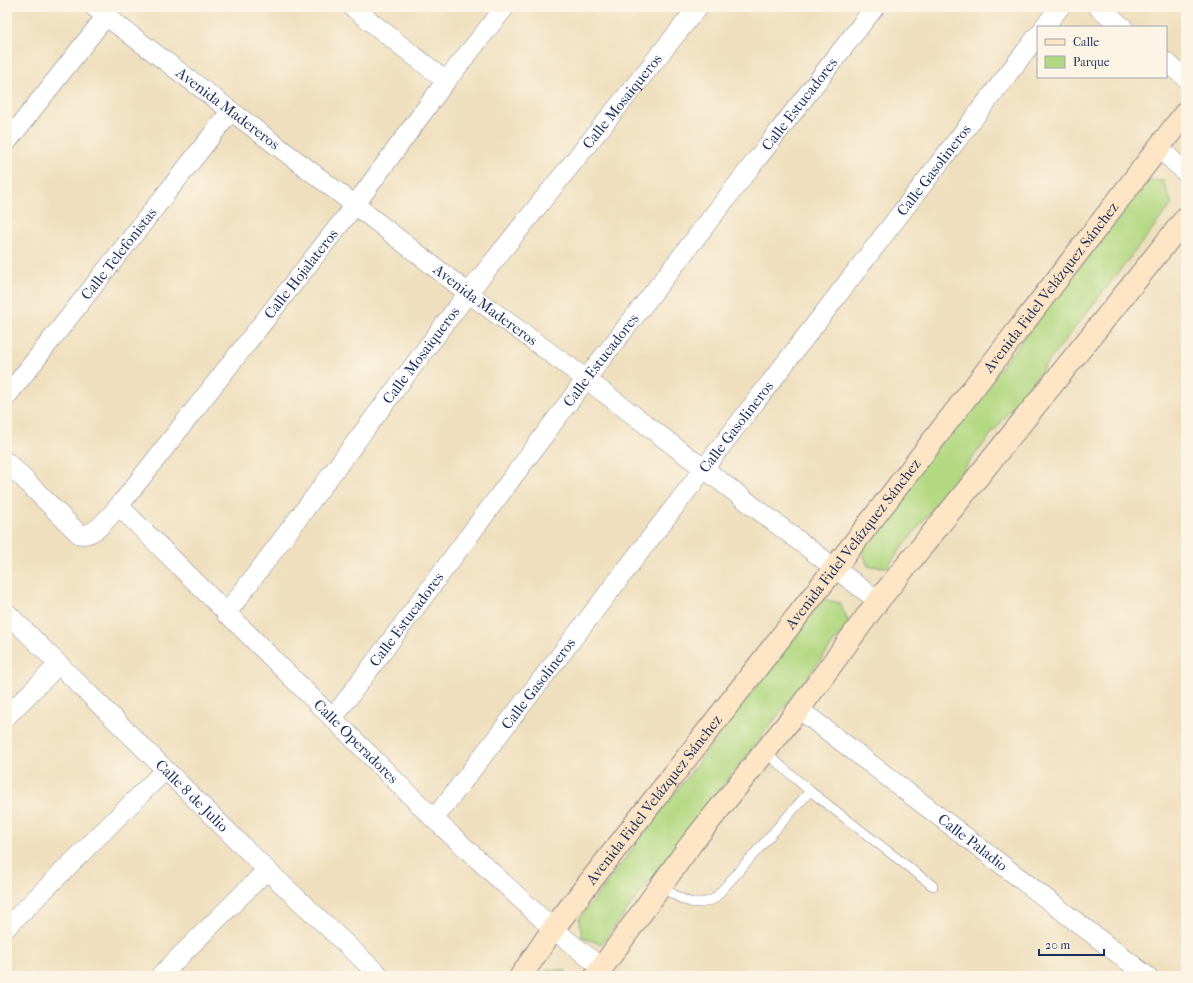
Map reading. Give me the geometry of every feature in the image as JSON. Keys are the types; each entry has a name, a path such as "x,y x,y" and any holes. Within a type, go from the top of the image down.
{"main road":[{"name":"Avenida Fidel Velázquez Sánchez","path":"521,976 553,929 1186,112"},
{"path":"599,972 691,844 799,709 878,601 1186,218"}],"street":[{"path":"352,7 446,81"},
{"name":"Calle Hojalateros","path":"7,462 79,534 84,535 94,532 119,506 355,204 446,81 505,7"},
{"name":"Calle Mosaiqueros","path":"226,614 468,292 698,7"},
{"name":"Calle Estucadores","path":"333,718 586,379 875,7"},
{"path":"1045,26 1060,7"},
{"path":"1098,7 1122,26"},
{"path":"7,142 100,12"},
{"name":"Avenida Madereros","path":"100,12 878,601"},
{"name":"Calle Gasolineros","path":"434,818 1037,36"},
{"path":"1167,63 1186,78"},
{"name":"Calle Telefonistas","path":"7,396 231,111"},
{"path":"1159,148 1186,173"},
{"name":"Calle Operadores","path":"119,506 226,614 434,818 599,972"},
{"name":"Calle 8 de Julio","path":"7,613 267,870 378,975"},
{"path":"7,716 58,665"},
{"name":"Calle Paladio","path":"799,709 1147,976"},
{"path":"7,927 165,770"},
{"path":"160,976 267,870"}],"lane":[{"path":"765,752 810,791 933,886"},
{"path":"661,887 689,902 697,904 714,899 810,791"}],"green space":[{"path":"1148,180 1163,181 1172,204 887,567 868,566 860,546"},
{"path":"823,599 840,603 849,623 601,944 582,937 579,919"},
{"path":"547,969 565,970 567,976 541,976"}]}
